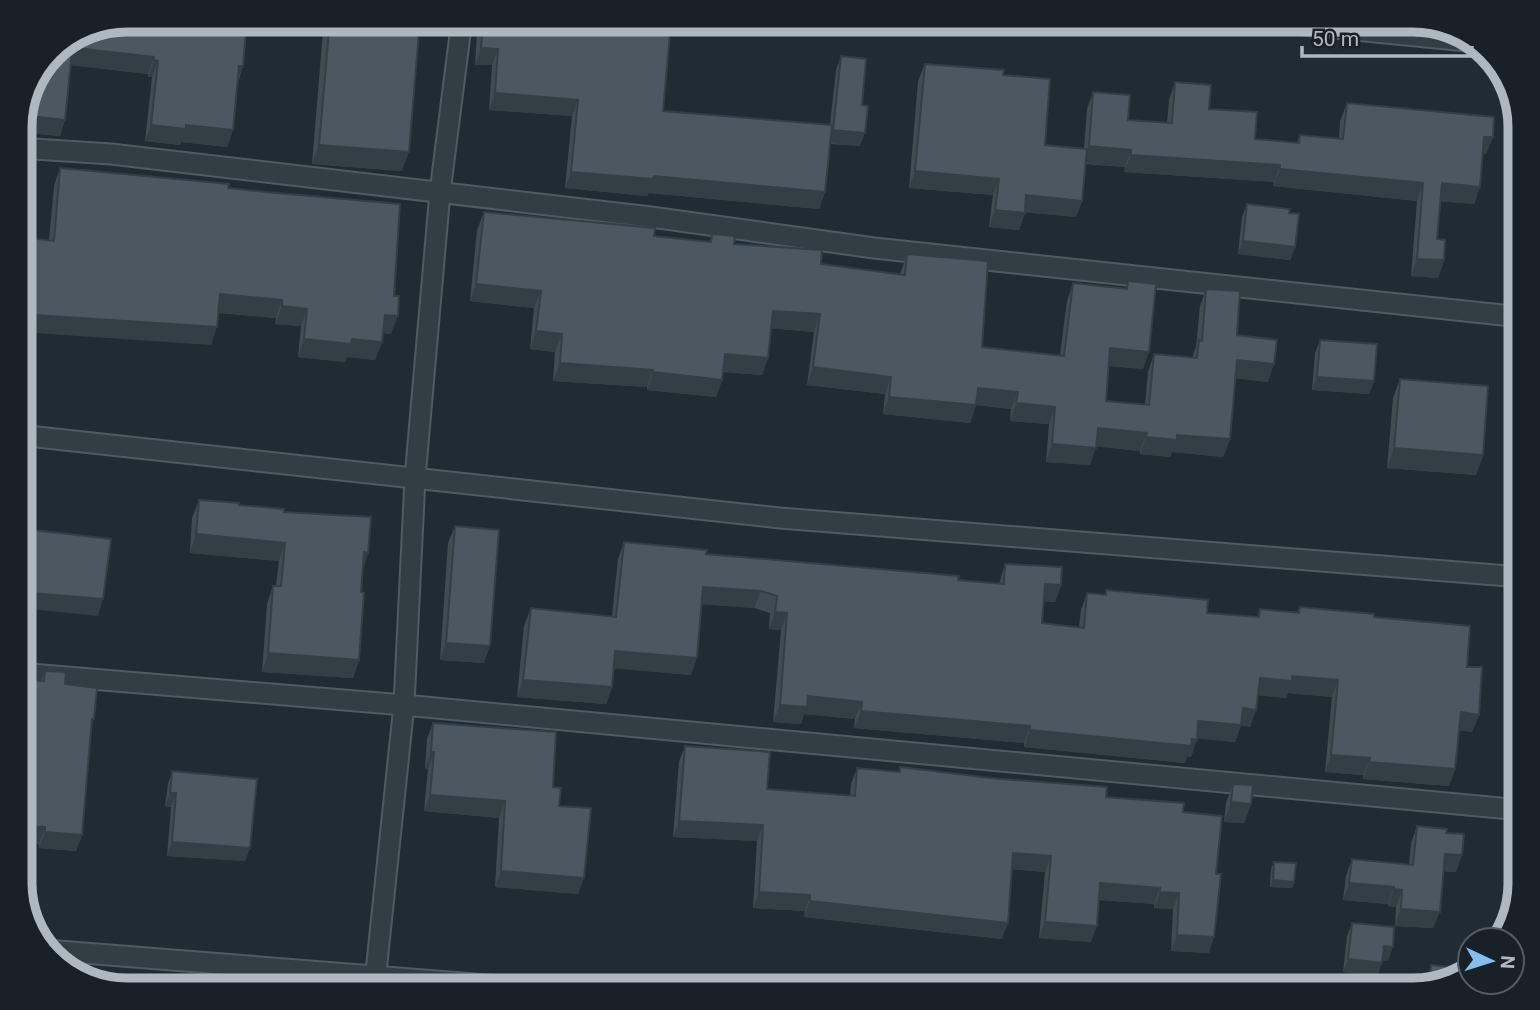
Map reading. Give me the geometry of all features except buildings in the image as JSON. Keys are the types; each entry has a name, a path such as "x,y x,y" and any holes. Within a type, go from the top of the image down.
{"street":[{"path":"376,978 404,705 415,478 440,192 460,32"},
{"path":"1375,32 1452,40"},
{"path":"32,149 111,154 440,192 651,217 874,248 1508,316"},
{"path":"32,436 759,516 1508,576"},
{"path":"32,674 404,705 1508,809"},
{"path":"60,951 317,978"}]}
